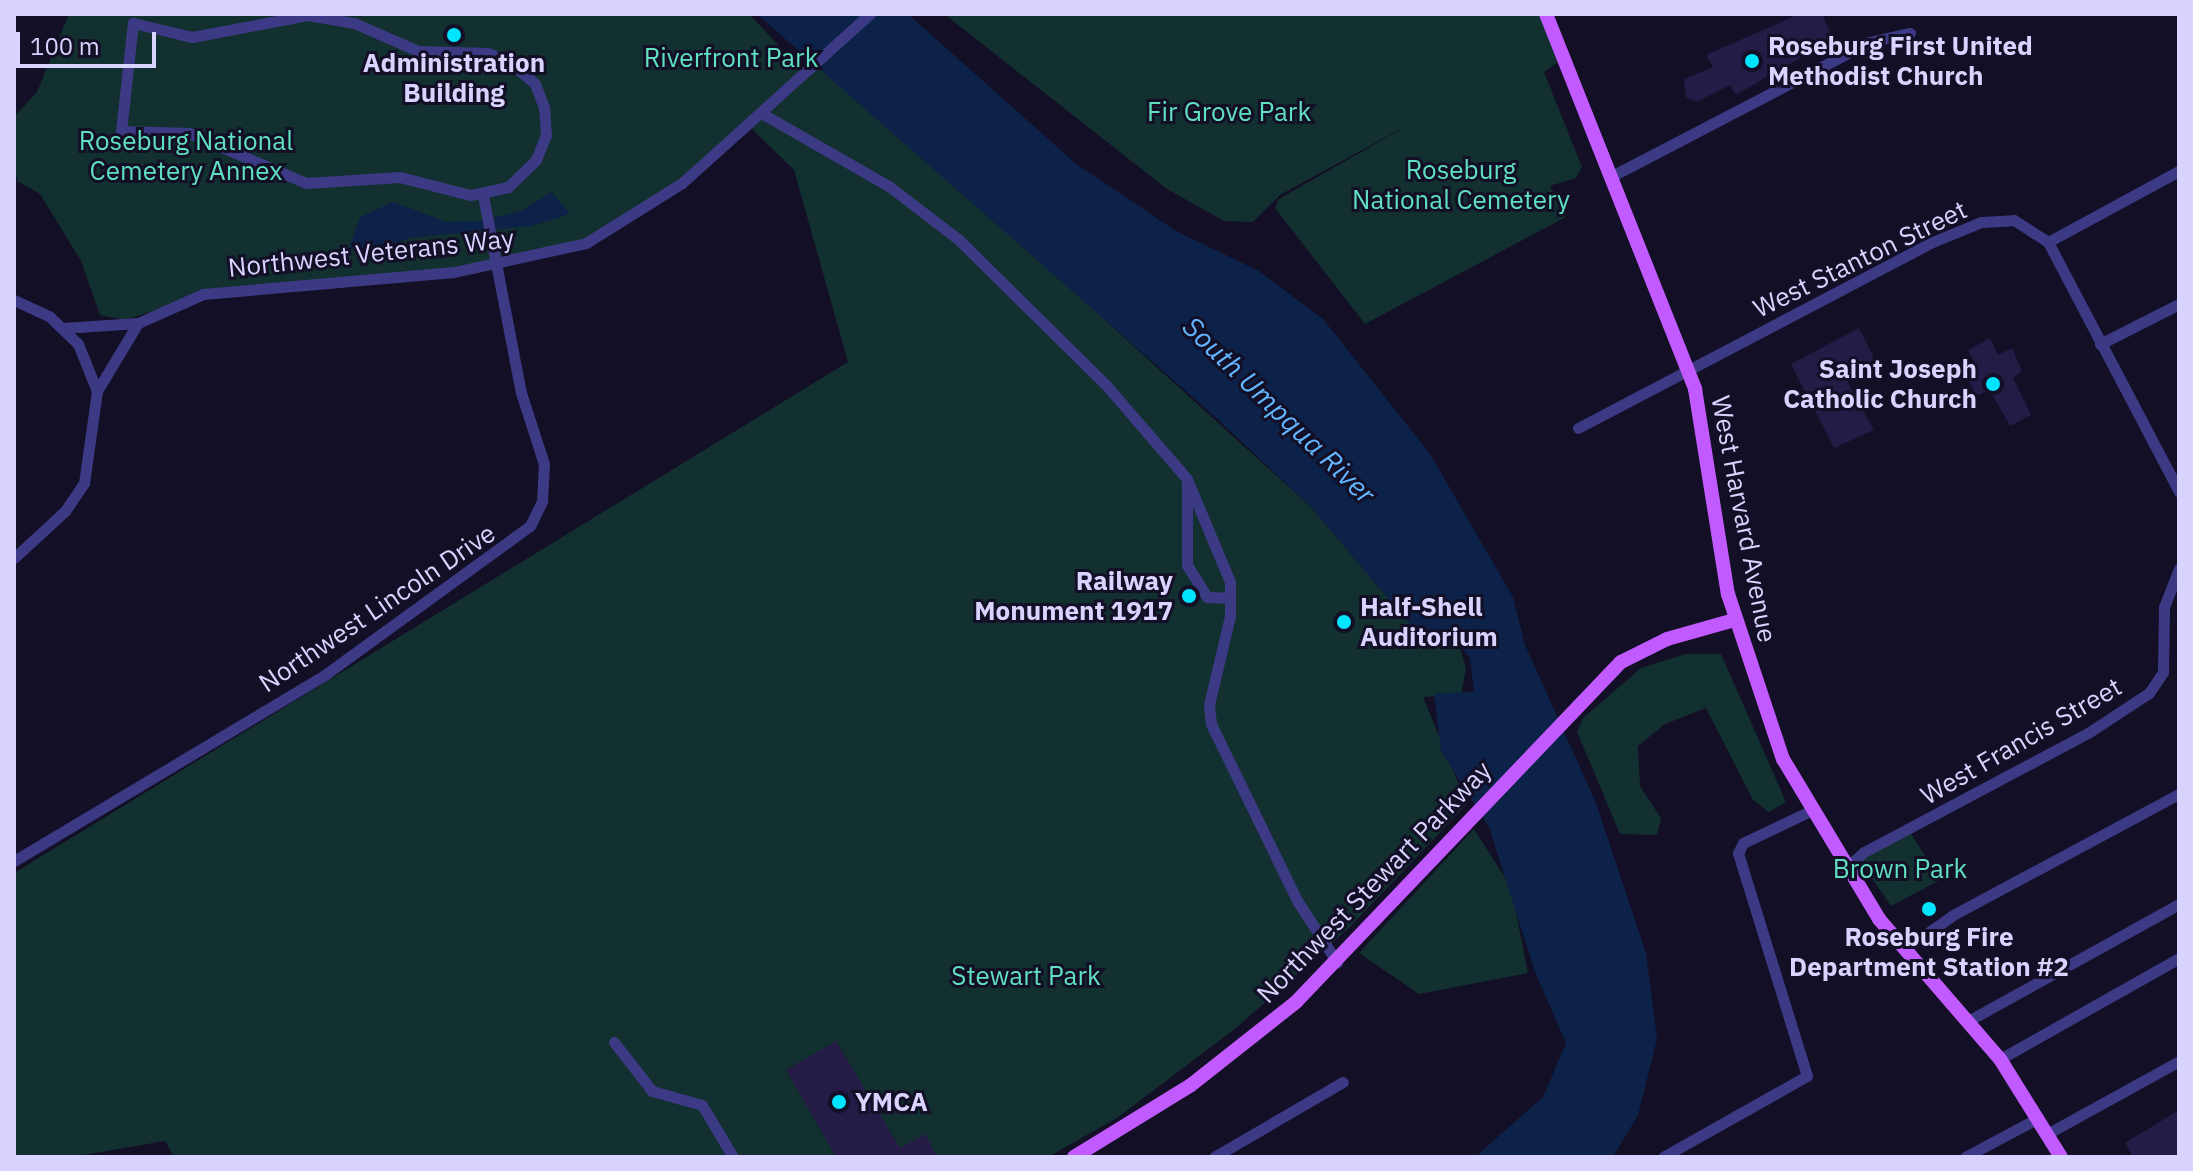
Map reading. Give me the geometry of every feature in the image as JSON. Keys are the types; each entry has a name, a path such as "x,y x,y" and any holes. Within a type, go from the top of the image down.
{"main road":[{"name":"West Harvard Avenue","path":"1546,14 1688,370 1706,431 1734,620 1768,724 1810,811 1845,869 1905,949 2000,1059 2061,1157"},
{"name":"Northwest Stewart Parkway","path":"1074,1157 1191,1085 1337,962 1610,671 1649,646 1734,620"}],"street":[{"name":"Northwest Veterans Way","path":"63,328 138,323 226,291 496,265 586,243 624,225 761,113 870,14"},
{"path":"280,17 325,17 418,51 488,53 508,61 538,88 546,135 520,178 483,195 400,177 306,183 189,133 121,131 133,23 192,37 280,17"},
{"path":"1610,177 1869,42 1910,33"},
{"path":"761,113 890,187 959,240 1106,385 1187,479 1227,570 1230,598 1211,688 1211,724 1298,902 1337,962"},
{"path":"2178,174 2048,242 2179,492"},
{"name":"Northwest Lincoln Drive","path":"14,861 326,674 530,526 542,501 544,464 521,393 483,195"},
{"name":"West Stanton Street","path":"1578,428 1981,222 2014,220 2048,242"},
{"path":"14,300 63,328 87,360 97,391"},
{"path":"2100,344 2179,304"},
{"path":"14,558 65,511 84,483 97,391 138,323"},
{"path":"1187,479 1187,565 1207,597 1230,598"},
{"name":"West Francis Street","path":"1845,869 1864,852 2088,733 2149,693 2163,672 2164,607 2179,569"},
{"path":"1905,949 1953,915 2179,794"},
{"path":"1663,1157 1807,1076 1738,853 1743,843 1810,811"},
{"path":"1968,1021 2179,904"},
{"path":"2000,1059 2179,958"},
{"path":"614,1042 652,1091 702,1105 733,1157"},
{"path":"2047,1134 2179,1061"},
{"path":"1214,1157 1343,1082"},
{"path":"1965,1157 2038,1118"}],"green space":[{"path":"69,14 749,14 805,73 847,34 1107,322 1311,507 1414,629 1459,644 1466,669 1461,695 1423,697 1467,804 1349,928 1236,1028 1117,1118 1048,1157 174,1157 165,1141 72,1157 14,1157 14,873 848,362 794,170 748,125 682,183 586,243 524,260 185,301 125,320 100,315 81,261 40,194 17,181 14,158 14,117 37,92"},
{"name":"Fir Grove Park","path":"944,14 1546,14 1564,58 1544,72 1582,167 1576,178 1550,186 1566,217 1365,324 1275,208 1279,199 1417,120 1280,195 1253,222 1224,221 1167,189"},
{"path":"1686,654 1721,654 1786,802 1769,812 1753,800 1706,708 1665,724 1638,746 1640,786 1661,818 1657,835 1620,834 1577,732 1583,718 1641,668"},
{"path":"1474,829 1511,887 1528,973 1419,994 1359,953"},
{"name":"Brown Park","path":"1909,830 1940,880 1891,906 1857,857"}],"water":[{"name":"South Umpqua River","path":"757,14 908,14 1075,163 1176,231 1259,271 1324,320 1430,454 1513,597 1525,645 1596,803 1646,953 1657,1039 1638,1115 1613,1157 1475,1157 1543,1097 1566,1043 1535,972 1489,827 1441,751 1434,693 1474,692 1470,658 1459,644 1414,629 1311,507 1212,414"},
{"path":"552,192 570,214 531,226 409,238 377,252 349,249 360,217 393,202 447,222 479,221 521,211"}],"building":[{"name":"Roseburg First United Methodist Church","path":"1799,14 1822,14 1833,39 1736,95 1730,85 1697,102 1686,97 1684,79 1713,67 1706,55"},
{"path":"1859,328 1875,360 1845,377 1874,430 1834,448 1791,364"},
{"name":"Saint Joseph Catholic Church","path":"1990,338 1998,355 2012,348 2022,371 2013,378 2031,415 2010,426 1990,390 1976,396 1965,372 1976,365 1968,350"},
{"name":"YMCA","path":"836,1041 900,1148 925,1134 937,1157 836,1157 786,1070"},
{"path":"2179,1110 2179,1157 2133,1157 2125,1143"}],"place":[{"name":"Administration Building","path":"454,35"},
{"name":"Roseburg First United Methodist Church","path":"1752,61"},
{"name":"Saint Joseph Catholic Church","path":"1993,384"},
{"name":"Railway Monument 1917","path":"1189,596"},
{"name":"Half-Shell Auditorium","path":"1344,622"},
{"name":"Roseburg Fire Department Station #2","path":"1929,909"},
{"name":"YMCA","path":"839,1102"}],"park label":[{"name":"Riverfront Park","path":"731,58"},
{"name":"Roseburg National Cemetery Annex","path":"186,156"},
{"name":"Roseburg National Cemetery","path":"1461,185"},
{"name":"Stewart Park","path":"1026,976"}]}
